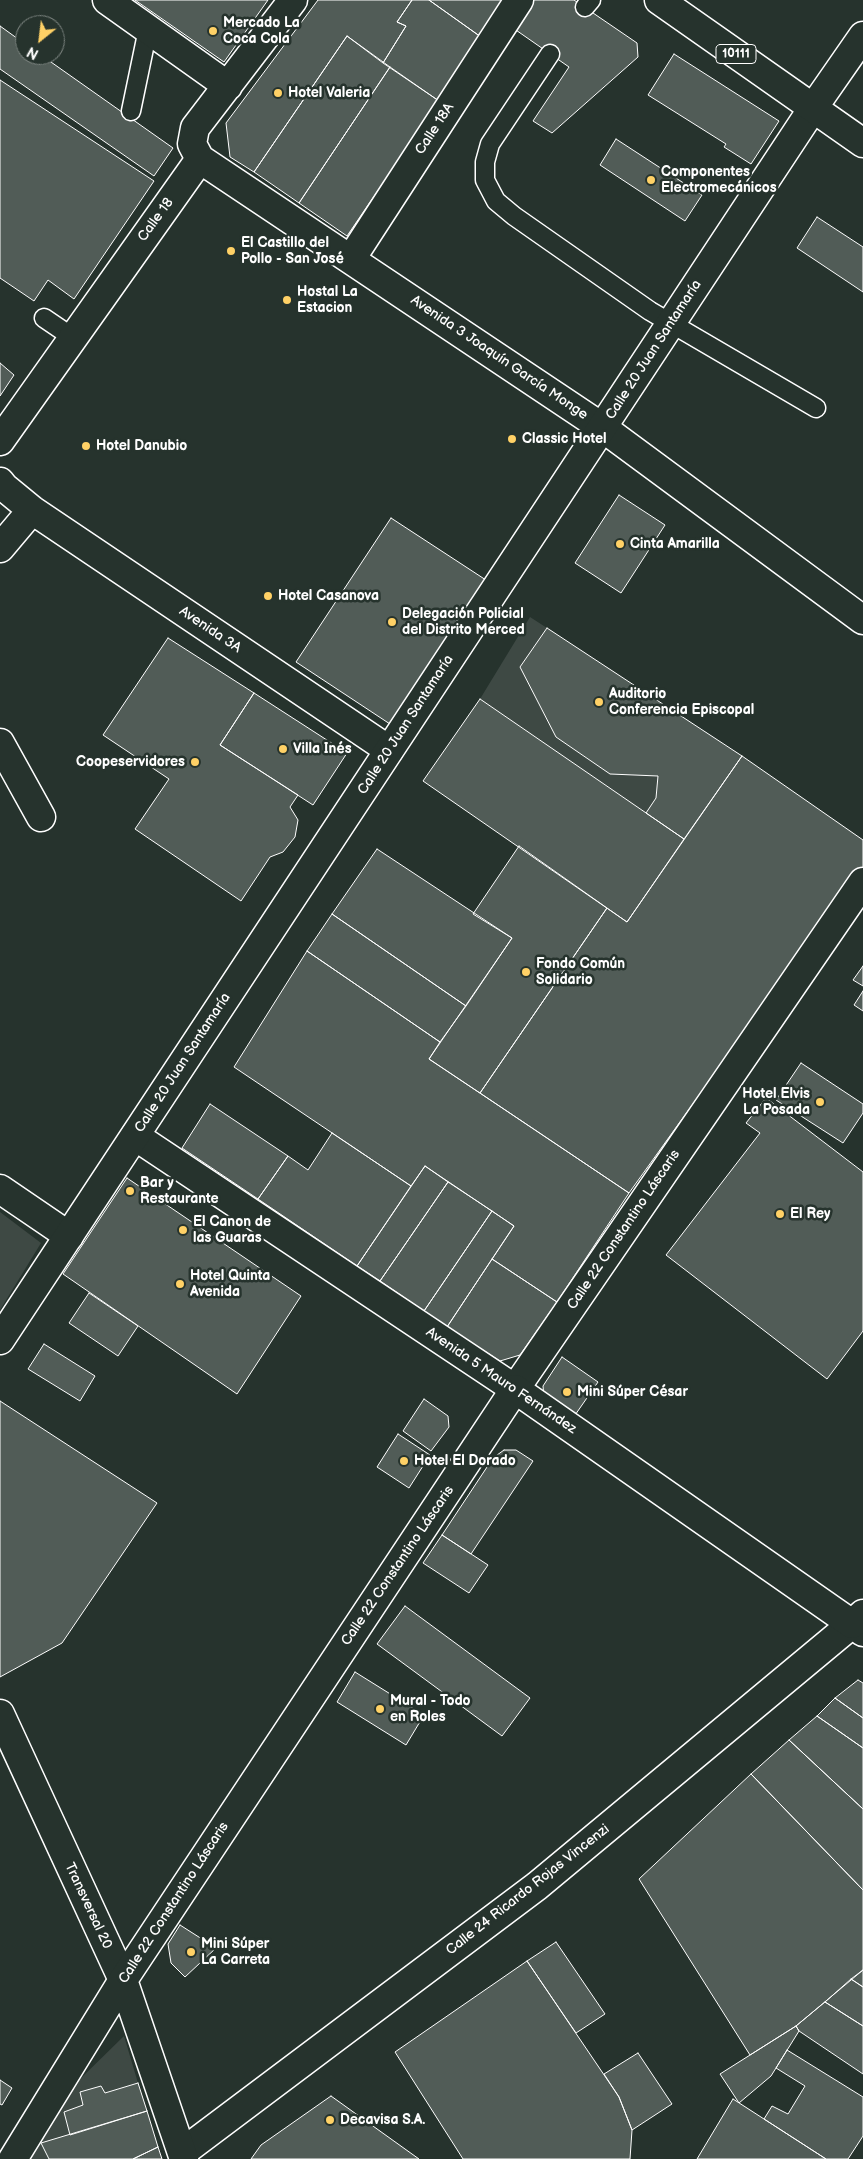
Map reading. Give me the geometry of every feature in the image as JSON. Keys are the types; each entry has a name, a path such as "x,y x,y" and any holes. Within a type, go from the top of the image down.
{"main road":[{"path":"107,0 228,86"},
{"path":"200,159 192,144 195,128 293,0"},
{"name":"Calle 18A","path":"351,259 519,0"},
{"name":"10111","path":"659,0 863,143"},
{"name":"Calle 20 Juan Santamaría","path":"0,1340 813,108 863,36"},
{"name":"Avenida 3 Joaquín García Monge","path":"200,159 602,428 863,620"},
{"name":"Calle 18","path":"0,441 72,336 200,159"},
{"path":"0,482 32,510 0,548"},
{"name":"Avenida 3A","path":"32,510 389,750"},
{"path":"0,743 41,817"},
{"name":"Calle 22 Constantino Láscaris","path":"13,2159 123,1980 515,1389 863,882"},
{"name":"Avenida 5 Mauro Fernández","path":"135,1136 515,1389 859,1623"},
{"path":"0,1189 68,1236"},
{"name":"Calle 24 Ricardo Rojas Vincenzi","path":"183,2156 537,1886 859,1623"},
{"name":"Transversal 20","path":"0,1714 123,1980 183,2156"}],"lane":[{"path":"131,111 148,29"},
{"path":"550,54 490,144 485,180 496,201 514,216 672,324 816,408"},
{"path":"44,318 72,336"}],"shaded area":[{"path":"530,617 547,628 520,667 556,737 610,774 658,776 656,798 646,813 480,699"},
{"path":"0,1212 41,1243 0,1310"},
{"path":"124,2036 138,2083 105,2093 101,2086 80,2092 83,2105 64,2112 70,2135 41,2143 49,2159 29,2159 75,2084"}],"building":[{"name":"Mercado La Coca Cola","path":"135,0 268,0 224,62"},
{"name":"Hotel Valeria","path":"318,0 412,0 397,22 406,26 383,63 347,36 254,172 230,157 226,123"},
{"path":"412,0 429,0 481,37 439,101 383,63 406,26 397,22"},
{"path":"429,0 507,0 481,37"},
{"path":"530,0 574,0 637,43 638,57 552,133 533,121 569,67 513,28"},
{"path":"0,26 15,37 15,65 55,65 173,148 154,176 0,69"},
{"path":"347,36 390,67 299,203 254,172"},
{"path":"674,54 779,121 751,164 724,147 726,144 648,95"},
{"path":"390,67 439,101 347,236 299,203"},
{"path":"0,80 154,181 74,299 48,280 34,301 0,278"},
{"name":"Componentes Electromecánicos","path":"616,139 702,195 685,221 600,165"},
{"path":"817,217 863,247 863,292 797,248"},
{"path":"0,363 14,375 0,396"},
{"name":"Cinta Amarilla","path":"619,495 665,525 621,593 575,563"},
{"name":"Delegación Policial del Distrito Merced","path":"391,518 489,582 393,726 296,662"},
{"name":"Auditorio Conferencia Episcopal","path":"547,628 742,756 684,839 646,813 656,798 658,776 610,774 556,737 520,667"},
{"name":"Coopeservidores","path":"168,638 254,693 220,745 298,795 290,807 298,820 295,837 283,852 270,857 241,901 135,829 169,779 103,735"},
{"name":"Villa Inés","path":"254,693 347,753 313,805 220,745"},
{"path":"480,699 684,839 627,922 423,781"},
{"path":"742,756 863,840 863,867 629,1193 480,1093 607,908 627,922"},
{"name":"Fondo Común Solidario","path":"519,846 607,908 480,1093 429,1059 512,938 473,914"},
{"path":"377,849 512,938 466,1006 332,914"},
{"path":"332,914 466,1006 440,1042 307,951"},
{"path":"307,951 440,1042 429,1059 629,1193 557,1302 492,1259 514,1226 425,1166 411,1186 234,1067"},
{"path":"863,966 863,986 853,980"},
{"path":"863,991 863,1011 854,1005"},
{"name":"Hotel Elvis La Posada","path":"801,1063 863,1104 863,1113 843,1143 776,1100"},
{"name":"El Rey","path":"766,1098 863,1172 863,1331 827,1379 666,1255 760,1133 746,1123"},
{"path":"210,1104 288,1156 258,1199 182,1148"},
{"path":"332,1133 411,1186 357,1266 258,1199 288,1156 308,1170"},
{"path":"425,1166 448,1182 380,1281 357,1266"},
{"name":"Hotel Quinta Avenida","path":"127,1178 301,1296 237,1394 63,1274"},
{"path":"448,1182 492,1211 424,1311 380,1281"},
{"path":"492,1211 514,1226 447,1327 424,1311"},
{"path":"492,1259 557,1302 520,1355 500,1361 447,1327"},
{"path":"89,1293 138,1326 118,1356 69,1323"},
{"path":"44,1344 95,1376 80,1401 28,1369"},
{"name":"Mini Súper César","path":"562,1357 598,1382 573,1418 544,1398 543,1386"},
{"path":"424,1399 448,1416 449,1427 431,1451 403,1431"},
{"path":"0,1401 157,1503 62,1643 0,1677"},
{"name":"Hotel El Dorado","path":"398,1434 430,1455 409,1488 377,1467"},
{"path":"504,1450 516,1450 533,1461 471,1554 442,1535 493,1458"},
{"path":"442,1535 488,1565 469,1593 423,1563"},
{"path":"405,1606 530,1698 502,1736 377,1644"},
{"name":"Mural - Todo en Roles","path":"355,1672 424,1715 406,1745 337,1702"},
{"path":"858,1680 863,1683 863,1718 835,1698"},
{"path":"835,1698 863,1718 863,1748 817,1716"},
{"path":"817,1716 863,1748 863,1809 789,1740"},
{"path":"789,1740 863,1809 863,1890 751,1774"},
{"path":"751,1774 863,1890 863,1970 796,2026 750,2055 639,1879"},
{"name":"Mini Súper La Carreta","path":"180,1925 216,1948 185,1977 171,1963 168,1944"},
{"path":"556,1942 605,2014 576,2033 527,1961"},
{"path":"527,1961 619,2097 632,2130 630,2159 463,2159 395,2052"},
{"path":"863,1970 863,1987 851,1979"},
{"path":"851,1979 863,1987 863,2026 825,2002"},
{"path":"825,2002 863,2026 863,2074 799,2031 796,2026"},
{"path":"796,2026 799,2031 771,2076 739,2103 720,2074"},
{"path":"787,2050 863,2097 863,2136 848,2159 826,2159 764,2119 772,2106 788,2114 805,2086 776,2068"},
{"path":"638,2053 672,2104 632,2130 619,2097 604,2074"},
{"path":"0,2080 12,2088 2,2105 0,2104"},
{"path":"138,2083 147,2111 70,2135 64,2112 83,2105 80,2092 101,2086 105,2093"},
{"name":"Decavisa S.A.","path":"331,2096 419,2159 251,2159 261,2145"},
{"path":"733,2099 826,2159 697,2159"},
{"path":"147,2111 158,2147 133,2159 49,2159 41,2143"},
{"path":"158,2147 162,2159 133,2159"}],"place":[{"name":"Mercado La Coca Cola","path":"213,31"},
{"name":"Hotel Valeria","path":"278,93"},
{"name":"Componentes Electromecánicos","path":"651,180"},
{"name":"El Castillo del Pollo - San José","path":"231,251"},
{"name":"Hostal La Estacion","path":"287,300"},
{"name":"Classic Hotel","path":"512,439"},
{"name":"Hotel Danubio","path":"86,446"},
{"name":"Cinta Amarilla","path":"620,544"},
{"name":"Hotel Casanova","path":"268,596"},
{"name":"Delegación Policial del Distrito Merced","path":"392,622"},
{"name":"Auditorio Conferencia Episcopal","path":"599,702"},
{"name":"Villa Inés","path":"283,749"},
{"name":"Coopeservidores","path":"195,762"},
{"name":"Fondo Común Solidario","path":"526,972"},
{"name":"Hotel Elvis La Posada","path":"820,1102"},
{"name":"Bar y Restaurante","path":"130,1191"},
{"name":"El Rey","path":"780,1214"},
{"name":"El Canon de las Guaras","path":"183,1230"},
{"name":"Hotel Quinta Avenida","path":"180,1284"},
{"name":"Mini Súper César","path":"567,1392"},
{"name":"Hotel El Dorado","path":"404,1461"},
{"name":"Mural - Todo en Roles","path":"380,1709"},
{"name":"Mini Súper La Carreta","path":"191,1952"},
{"name":"Decavisa S.A.","path":"330,2120"}]}
